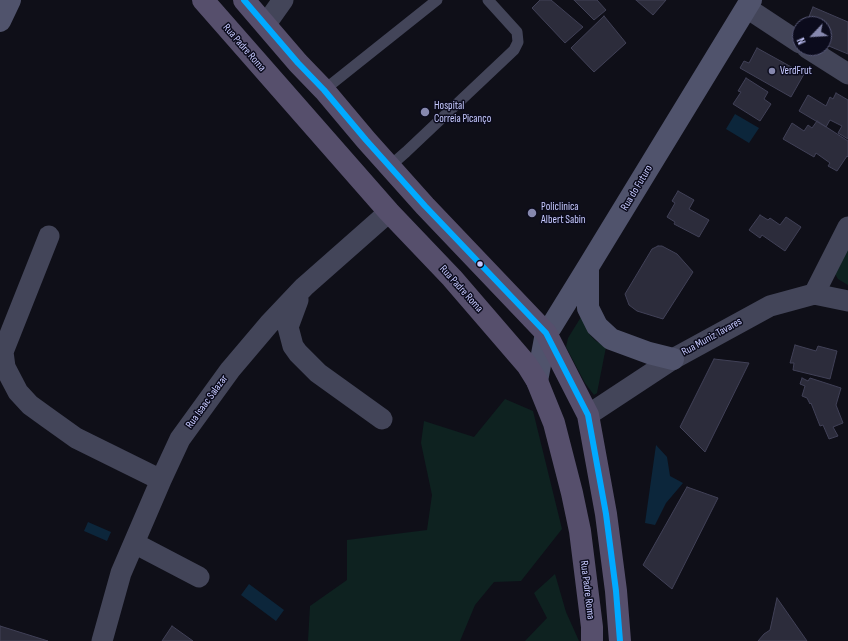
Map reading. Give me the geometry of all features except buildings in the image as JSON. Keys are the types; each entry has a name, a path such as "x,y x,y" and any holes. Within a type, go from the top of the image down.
{"main road":[{"name":"Rua Padre Roma","path":"203,0 389,212 452,278 527,365 537,381 554,423 572,493 580,531 592,627 592,641"},
{"path":"244,0 425,206 546,333 588,415 607,522 616,591 620,641"}],"street":[{"path":"0,21 10,0"},
{"path":"266,24 283,0"},
{"path":"749,4 792,38"},
{"name":"Rua do Futuro","path":"537,381 546,333 588,268 749,4"},
{"path":"820,56 848,74"},
{"name":"Rua Isaac Salazar","path":"102,641 121,573 160,480 180,439 230,370 304,287 389,212"},
{"path":"814,294 848,227"},
{"path":"49,236 2,352 4,367 18,392 30,405 76,438 160,480"},
{"path":"588,268 588,308 597,326 611,338 638,350 673,359"},
{"path":"304,287 288,327 293,346 307,363 318,373 382,419"},
{"name":"Rua Muniz Tavares","path":"588,415 673,359 770,306 814,294 848,301"},
{"path":"134,543 199,577"}],"lane":[{"path":"324,90 438,0"},
{"path":"390,166 514,50 518,42 517,32 488,0"}],"green space":[{"path":"848,236 848,285 838,279 834,272"},
{"path":"581,317 590,335 606,347 597,393 594,395 585,383 566,347 568,338"},
{"path":"505,399 533,411 562,529 521,581 494,582 475,605 460,641 308,641 310,606 347,580 347,540 427,530 432,495 421,443 424,421 474,437"},
{"path":"555,574 566,612 579,641 525,641 547,618 534,593"}],"water":[{"path":"735,114 759,128 749,143 726,129"},
{"path":"656,445 667,457 670,476 683,483 666,503 655,525 645,523"},
{"path":"88,522 111,532 107,541 84,531"},
{"path":"249,584 284,610 276,621 241,595"}],"transit line":[{"path":"244,0 425,206 546,333 588,415 606,514 616,591 620,641"}],"place":[{"name":"VerdFrut","path":"772,71"},
{"name":"Hospital Correia Picanço","path":"425,112"},
{"name":"Policlinica Albert Sabin","path":"532,213"}]}
